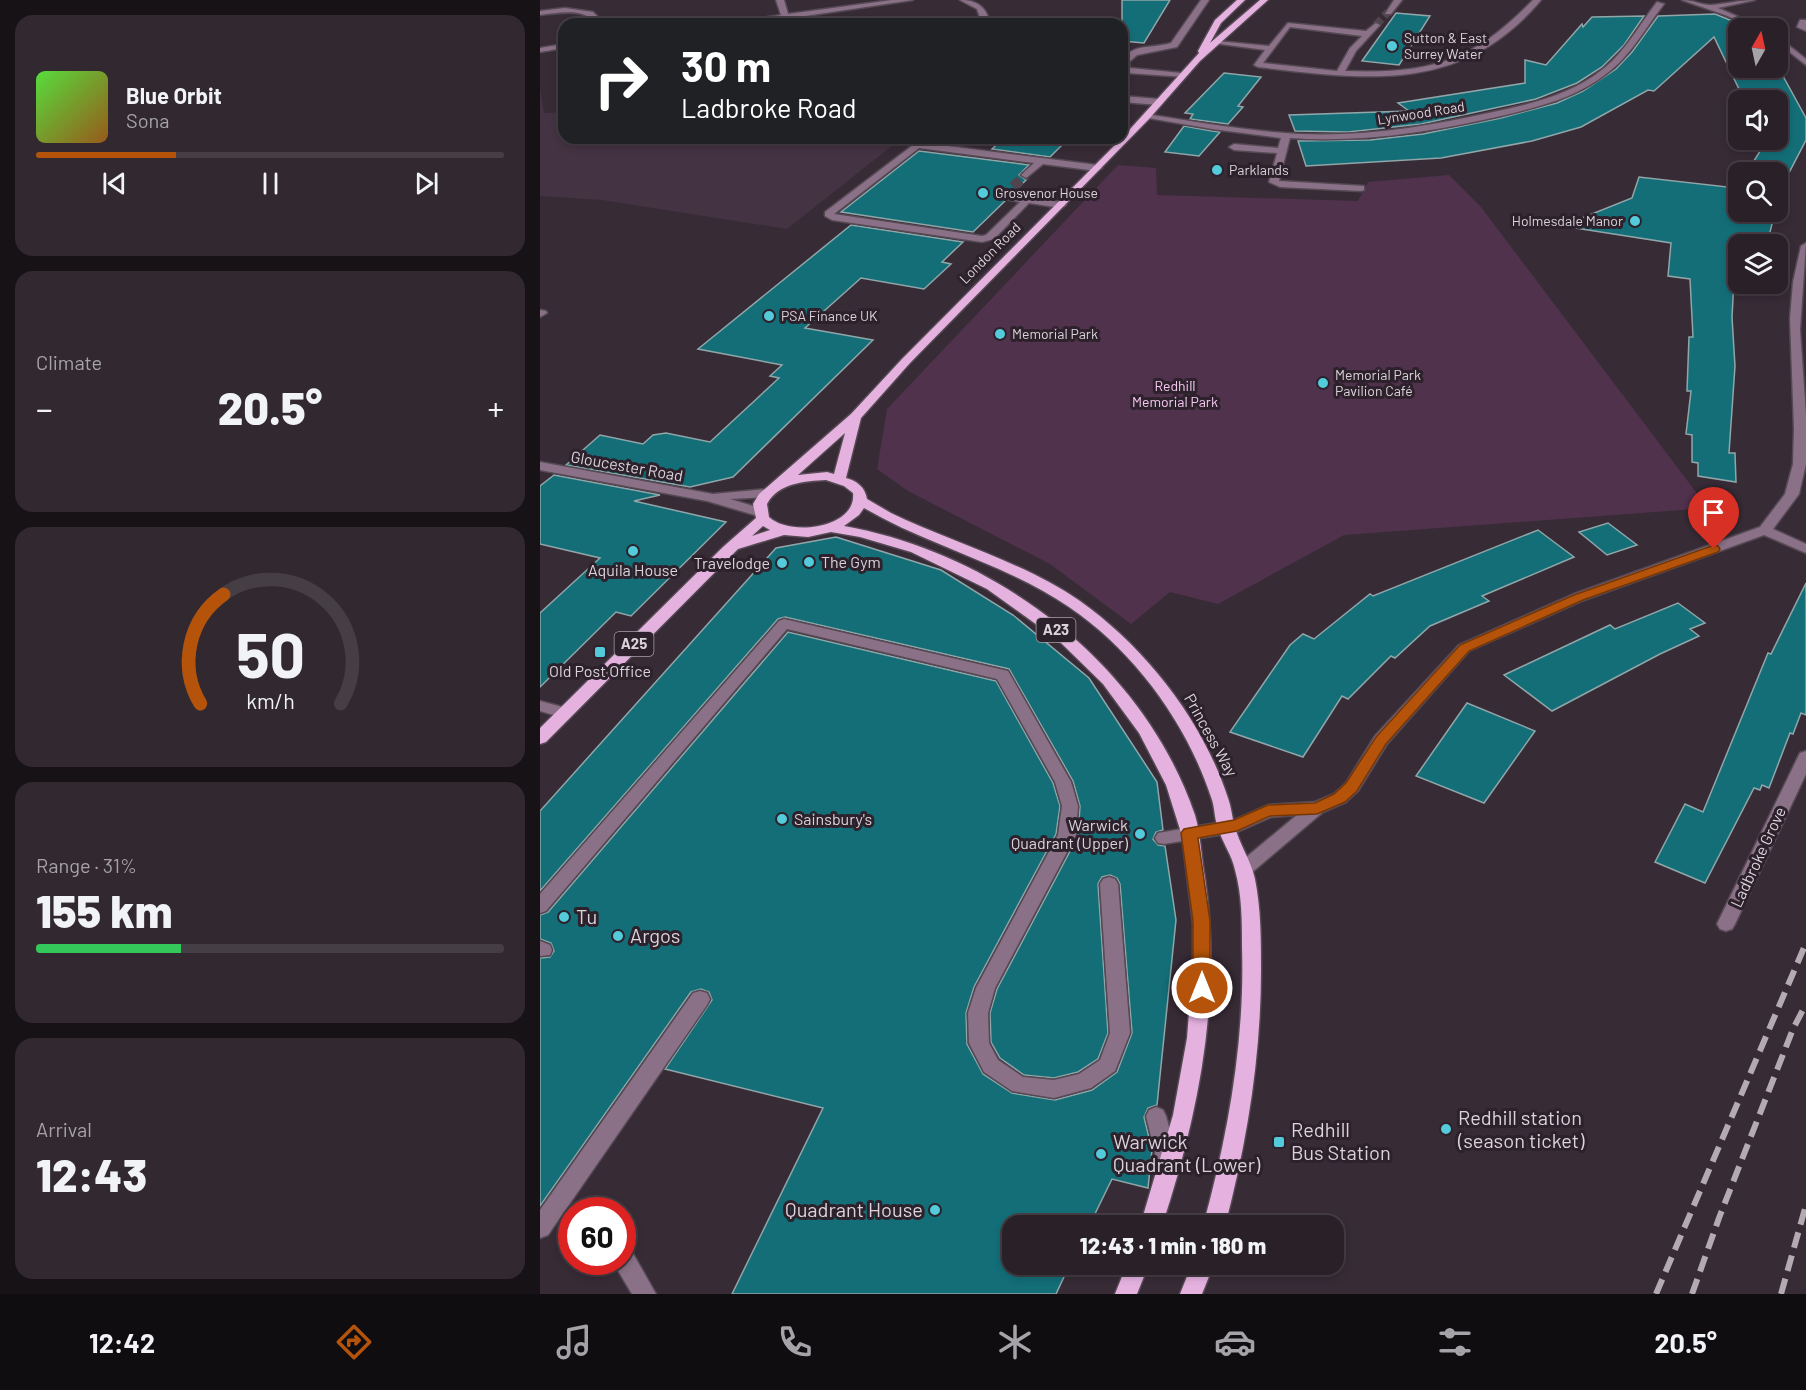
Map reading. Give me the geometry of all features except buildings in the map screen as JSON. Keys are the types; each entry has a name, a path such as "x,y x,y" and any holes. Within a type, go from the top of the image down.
{"main road":[{"name":"London Road","path":"1197,59 1218,22 1241,0"},
{"name":"London Road","path":"1128,135 1197,59 1264,0"},
{"name":"London Road","path":"768,493 855,417 1120,144"},
{"name":"London Road","path":"839,479 855,417"},
{"path":"780,484 810,477 839,479"},
{"name":"Princess Way","path":"839,479 851,484 859,492 861,501 884,515 1010,568 1072,603 1110,631 1128,648 1170,703 1194,742 1220,797 1226,826 1244,869 1251,925 1252,993 1247,1058 1240,1114 1229,1172 1217,1215"},
{"path":"768,493 760,502 760,516 771,527 797,534 833,528 848,520 861,501"},
{"name":"A25","path":"540,738 760,516"},
{"name":"A23","path":"833,528 866,532 927,553 967,572 1018,601 1066,637 1113,684 1137,716 1159,753 1187,816 1202,921 1202,988 1197,1041 1171,1171 1155,1215"},
{"name":"A25","path":"728,550 781,531"},
{"path":"1126,1294 1134,1275"},
{"path":"1191,1294 1199,1275"}],"street":[{"path":"780,0 785,17"},
{"path":"777,18 909,0"},
{"path":"964,0 978,5 984,12 985,18"},
{"path":"1128,56 1174,45 1205,0"},
{"path":"1388,12 1398,0"},
{"path":"1368,34 1288,25 1258,65 1368,76 1430,70 1461,58 1499,38 1525,15 1537,0"},
{"path":"1686,0 1712,7 1737,18"},
{"path":"1712,7 1751,0"},
{"name":"Lynwood Road","path":"1146,117 1286,135 1322,137 1445,126 1536,105 1582,87 1607,70 1660,4"},
{"path":"540,13 586,12 598,18"},
{"path":"1806,22 1803,22 1801,27 1806,29"},
{"path":"1341,73 1353,50 1376,25"},
{"path":"1217,42 1269,48"},
{"path":"1788,45 1806,63"},
{"path":"540,50 558,47"},
{"path":"1128,71 1182,75"},
{"path":"1128,99 1159,102"},
{"path":"1286,135 1274,182 1276,184 1361,189"},
{"path":"1027,200 990,237 982,239 832,217 828,214 917,145 1096,168"},
{"path":"1234,147 1281,150"},
{"path":"1026,175 1041,160"},
{"path":"1008,197 1061,205"},
{"path":"1244,869 1317,808 1340,798 1352,787 1381,740 1464,648 1579,597 1765,530 1781,512 1797,481 1801,437 1794,341 1806,246"},
{"name":"Gloucester Road","path":"540,466 709,497 760,516"},
{"name":"Gloucester Road","path":"709,497 768,493"},
{"path":"1765,530 1806,549"},
{"path":"540,906 784,624 1004,675 1064,782 1070,806 1067,835 986,988 978,1013 979,1043 991,1066 1019,1085 1054,1089 1084,1082 1108,1065 1120,1033 1109,884"},
{"path":"540,706 564,713"},
{"name":"Ladbroke Grove","path":"1726,924 1806,757"},
{"path":"1164,838 1237,826 1268,811 1317,808"},
{"path":"540,1228 700,999"},
{"path":"1156,1116 1171,1171"},
{"path":"633,1275 645,1294"}],"shaded area":[{"path":"540,87 544,113 558,112 558,144 894,144 787,229 602,200 540,196"}],"green space":[{"name":"Redhill Memorial Park","path":"1118,165 1156,168 1157,195 1358,201 1368,182 1449,175 1481,207 1708,508 1344,535 1218,604 1170,592 1131,624 1050,564 908,491 877,469 887,409"}],"tunnel":[{"path":"1376,25 1388,12"},
{"path":"1008,197 1005,194 1026,175"}],"railway":[{"path":"1656,1294 1806,943"},
{"path":"1692,1294 1719,1218 1793,1029 1806,1004"},
{"path":"1781,1294 1806,1205"}],"place":[{"name":"Sutton & East Surrey Water","path":"1392,46"},
{"name":"Parklands","path":"1217,170"},
{"name":"Grosvenor House","path":"983,193"},
{"name":"Holmesdale Manor","path":"1635,221"},
{"name":"PSA Finance UK","path":"769,316"},
{"name":"Memorial Park","path":"1000,334"},
{"name":"Memorial Park Pavilion Café","path":"1323,383"},
{"name":"Aquila House","path":"633,551"},
{"name":"The Gym","path":"809,562"},
{"name":"Travelodge","path":"782,563"},
{"name":"Old Post Office","path":"600,652"},
{"name":"Sainsbury's","path":"782,819"},
{"name":"Warwick Quadrant (Upper)","path":"1140,834"},
{"name":"Tu","path":"564,917"},
{"name":"Argos","path":"618,936"},
{"name":"Redhill station (season ticket)","path":"1446,1129"},
{"name":"Redhill Bus Station","path":"1279,1142"},
{"name":"Warwick Quadrant (Lower)","path":"1101,1154"},
{"name":"Quadrant House","path":"935,1210"}],"route":[{"path":"1202,988 1202,921 1189,833 1237,826 1268,811 1317,808 1340,798 1352,787 1381,740 1464,648 1579,597 1714,549"}]}
